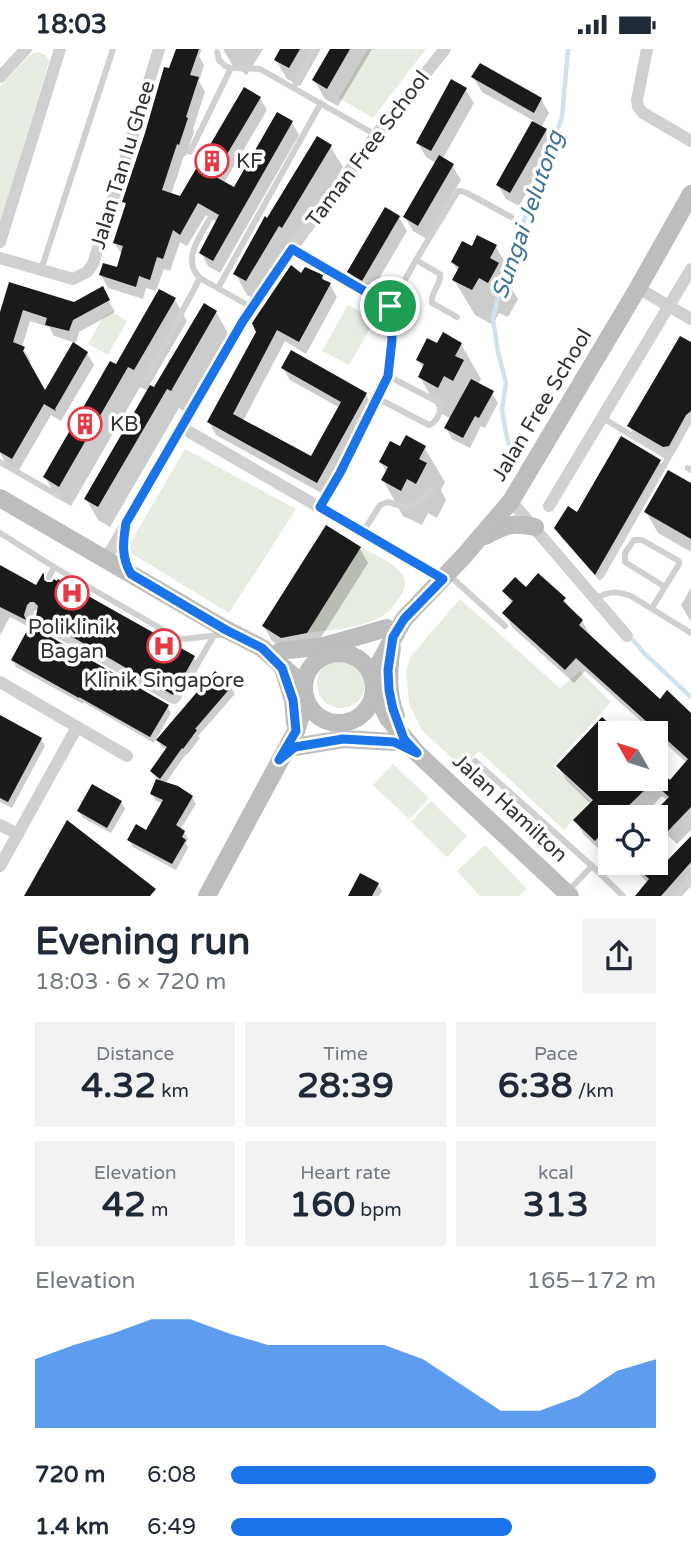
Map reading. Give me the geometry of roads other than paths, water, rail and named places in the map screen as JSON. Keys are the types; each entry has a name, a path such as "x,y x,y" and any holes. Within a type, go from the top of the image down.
{"main road":[{"name":"Jalan Free School","path":"342,653 390,633 480,539 511,501 691,194"},
{"path":"0,498 281,659 305,693 311,710 320,718 340,722"},
{"path":"480,539 516,523 535,527"},
{"path":"281,659 324,646 390,633"},
{"path":"295,739 359,717 367,709 372,700 373,682 390,633"},
{"path":"295,739 399,740 389,690 390,633"},
{"path":"281,659 320,658 342,653 352,655 368,667 373,682"},
{"path":"207,896 279,760 295,739 306,675 320,658"},
{"path":"281,659 293,700 295,739"},
{"name":"Jalan Hamilton","path":"373,682 399,740"},
{"name":"Jalan Hamilton","path":"340,722 399,740 417,753 568,894"}],"street":[{"path":"0,77 26,49"},
{"path":"0,242 60,49"},
{"name":"Jalan Tan Iu Ghee","path":"0,258 73,279 87,272 93,264 159,49"},
{"name":"Taman Free School","path":"106,559 251,307 376,135 444,49"},
{"path":"647,49 638,107 643,113 691,141"},
{"path":"549,506 691,269"},
{"path":"638,288 691,319"},
{"path":"181,428 446,576"},
{"path":"511,501 627,636"},
{"path":"126,523 123,549 131,574"},
{"path":"0,683 127,756"},
{"path":"0,866 77,727"},
{"path":"0,825 18,834"}],"lane":[{"path":"41,270 113,49"},
{"path":"293,87 315,49"},
{"path":"217,52 222,63 231,68 260,69 376,135"},
{"path":"190,152 231,68"},
{"path":"218,288 321,103"},
{"path":"320,507 388,376 392,340 390,306 458,191 467,193 511,217"},
{"path":"210,218 191,257 195,273 251,307"},
{"path":"292,249 390,306"},
{"path":"416,260 440,274 441,280 432,296 432,303 457,317"},
{"path":"147,377 200,278"},
{"path":"377,398 429,425 435,422 440,410 438,402 388,376"},
{"path":"601,417 668,457"},
{"path":"601,576 691,418"},
{"path":"0,462 59,496"},
{"path":"363,532 380,505 388,502 405,507 414,506 432,489"},
{"path":"0,533 179,639 232,633"},
{"path":"652,608 665,587 679,561 642,540 634,540 625,554 625,562 665,587"},
{"path":"49,576 54,567"},
{"path":"446,576 505,626"},
{"path":"595,599 607,592 621,592 691,633"},
{"path":"32,607 32,620 171,701 178,698 213,637"},
{"path":"475,761 623,896"},
{"path":"568,894 592,866"},
{"path":"676,896 691,879"}],"waterway":[{"name":"Sungai Jelutong","path":"514,463 502,410 506,383 493,319 501,283 562,117 568,49"},
{"name":"Sungai Jelutong","path":"634,641 691,697"}],"place":[{"name":"KF","path":"212,161"},
{"name":"KB","path":"85,424"},
{"name":"Poliklinik Bagan","path":"72,593"},
{"name":"Klinik Singapore","path":"164,646"}]}
